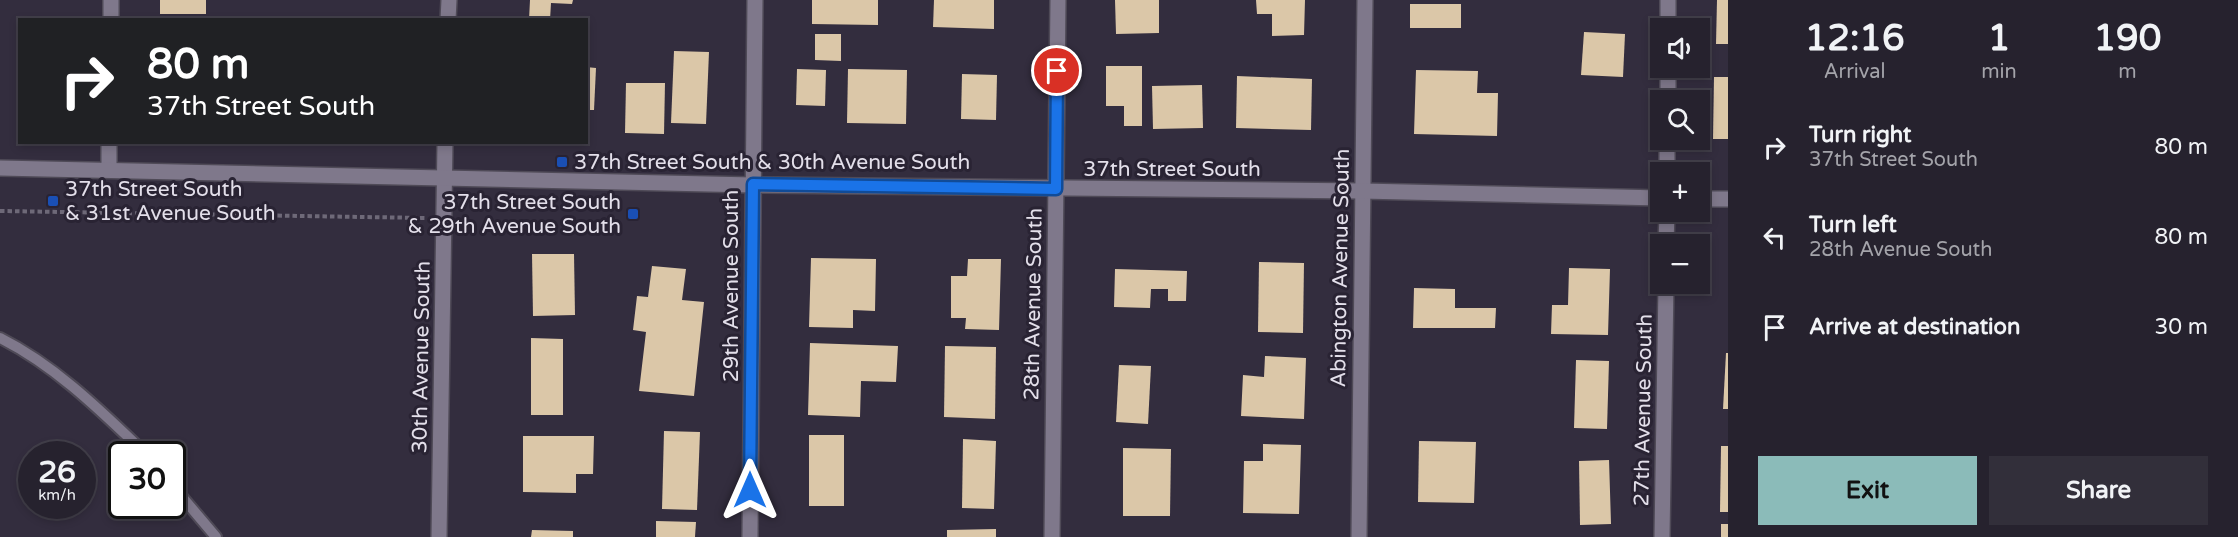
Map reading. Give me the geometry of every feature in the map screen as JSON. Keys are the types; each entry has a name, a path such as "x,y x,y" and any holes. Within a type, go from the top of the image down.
{"street":[{"path":"111,0 111,18"},
{"path":"448,18 449,0"},
{"name":"29th Avenue South","path":"750,537 755,0"},
{"name":"28th Avenue South","path":"1052,537 1058,0"},
{"name":"Abington Avenue South","path":"1359,537 1365,0"},
{"path":"1668,0 1668,18"},
{"path":"109,144 109,170"},
{"name":"30th Avenue South","path":"439,537 445,144"},
{"name":"37th Street South","path":"0,168 753,184 1362,191 1650,198"},
{"path":"1710,199 1728,200"},
{"name":"27th Avenue South","path":"1662,537 1666,294"}],"lane":[{"path":"0,338 16,346 88,398 133,441"},
{"path":"186,501 216,537"}],"path":[{"path":"0,211 444,218"}],"building":[{"path":"160,0 206,0 206,14 160,14"},
{"path":"530,0 573,0 572,4 551,3 550,18 529,18"},
{"path":"812,0 878,0 878,25 812,24"},
{"path":"934,0 994,0 994,29 933,27"},
{"path":"1115,0 1159,0 1159,33 1116,34"},
{"path":"1256,0 1305,0 1304,35 1272,36 1272,14 1257,14"},
{"path":"1717,0 1728,0 1728,44 1716,44"},
{"path":"1410,4 1461,4 1461,28 1410,28"},
{"path":"1584,32 1625,34 1623,77 1581,75"},
{"path":"815,34 841,34 841,61 815,60"},
{"path":"674,51 709,52 706,124 671,123"},
{"path":"1106,66 1142,66 1142,126 1124,126 1124,106 1106,106"},
{"path":"588,67 596,68 594,110 588,110"},
{"path":"797,69 826,70 825,106 796,105"},
{"path":"848,69 907,70 906,124 847,123"},
{"path":"1416,70 1478,71 1477,93 1498,93 1497,136 1414,134"},
{"path":"962,74 997,75 996,120 961,119"},
{"path":"1237,76 1312,79 1311,130 1236,128"},
{"path":"1714,77 1728,77 1728,139 1713,139"},
{"path":"626,83 665,83 664,134 625,133"},
{"path":"1202,85 1203,128 1153,129 1152,86"},
{"path":"532,254 574,254 575,315 533,316"},
{"path":"811,258 876,259 875,311 853,310 853,328 809,327"},
{"path":"968,259 1001,259 999,330 965,329 966,318 951,318 951,276 967,276"},
{"path":"1259,262 1304,263 1303,333 1258,332"},
{"path":"652,266 686,269 682,300 704,302 694,396 639,391 646,332 633,330 637,296 648,297"},
{"path":"1569,268 1610,269 1608,335 1551,334 1552,305 1568,305"},
{"path":"1115,269 1187,271 1186,301 1168,301 1168,289 1151,289 1150,308 1114,307"},
{"path":"1414,288 1455,289 1455,308 1496,308 1495,328 1413,328"},
{"path":"531,338 563,339 563,415 531,415"},
{"path":"810,343 898,346 896,382 861,381 860,417 808,415"},
{"path":"945,346 996,347 995,419 944,417"},
{"path":"1726,353 1728,353 1728,409 1723,409"},
{"path":"1265,356 1306,358 1304,419 1241,416 1243,375 1264,377"},
{"path":"1576,360 1609,361 1607,429 1574,428"},
{"path":"1119,365 1151,366 1148,424 1116,422"},
{"path":"664,431 700,432 697,510 662,509"},
{"path":"809,435 844,435 844,506 809,506"},
{"path":"523,436 594,436 593,474 576,474 576,493 523,492"},
{"path":"963,439 996,441 994,509 962,508"},
{"path":"1419,441 1476,442 1474,503 1418,502"},
{"path":"1263,444 1301,445 1299,514 1243,513 1244,461 1263,461"},
{"path":"1721,446 1728,446 1728,512 1720,512"},
{"path":"1123,448 1171,449 1170,516 1123,516"},
{"path":"1609,460 1611,524 1580,525 1579,461"},
{"path":"656,521 696,522 695,537 656,537"},
{"path":"1721,524 1728,524 1728,537 1721,537"},
{"path":"996,529 996,537 947,537 947,530"},
{"path":"532,530 573,531 573,537 531,537"}],"place":[{"name":"37th Street South & 30th Avenue South","path":"562,162"},
{"name":"37th Street South & 31st Avenue South","path":"53,201"},
{"name":"37th Street South & 29th Avenue South","path":"633,214"}],"route":[{"path":"750,490 753,184 1056,189 1057,71"}]}
